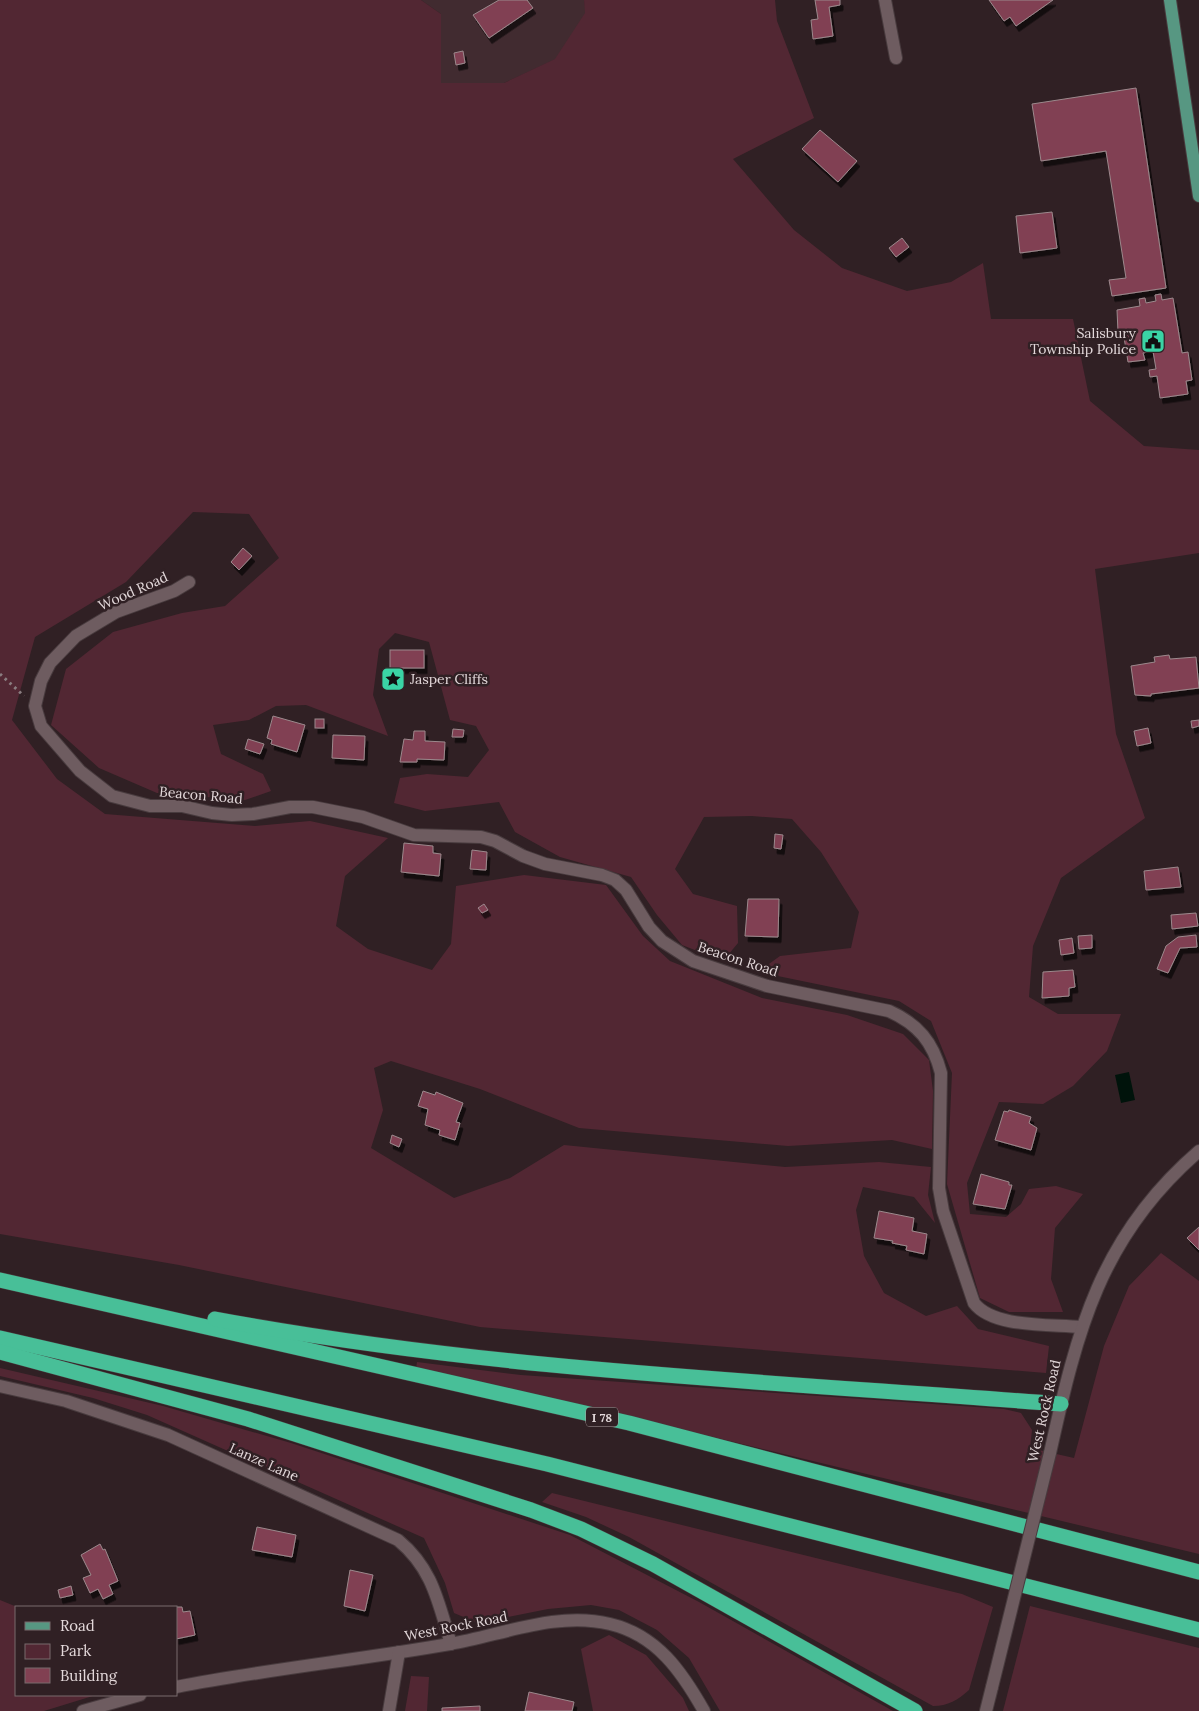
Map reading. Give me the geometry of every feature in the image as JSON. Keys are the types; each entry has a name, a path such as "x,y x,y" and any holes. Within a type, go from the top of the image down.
{"highway":[{"path":"0,1272 200,1316 284,1332 458,1356 1061,1404"},
{"name":"I 78","path":"0,1280 629,1423 1199,1572"},
{"path":"0,1338 547,1464 1199,1630"},
{"path":"0,1352 248,1419 531,1510 581,1529 653,1564 914,1711"}],"main road":[{"path":"1170,0 1199,196"}],"street":[{"path":"885,0 896,58"},
{"name":"Wood Road","path":"35,706 41,681 50,663 76,636 116,612 174,591 189,582"},
{"name":"Beacon Road","path":"35,706 41,726 80,771 112,796 150,806 182,806 212,813 232,815 253,814 290,807 313,807 363,817 414,835 481,837 495,841 523,856 545,864 602,875 615,880 626,890 649,927 662,941 693,961 767,986 889,1011 905,1018 928,1040 939,1064 941,1073 939,1188 943,1211 974,1303 980,1311 999,1319 1081,1327"},
{"name":"West Rock Road","path":"986,1711 1081,1327 1098,1284 1122,1240 1142,1210 1165,1183 1199,1151"},
{"name":"Lanze Lane","path":"0,1386 66,1401 168,1436 398,1540 412,1552 432,1581 451,1644"},
{"name":"West Rock Road","path":"178,1687 451,1644 549,1622 580,1620 611,1624 632,1632 652,1643 669,1657 686,1678 704,1711"},
{"path":"388,1711 400,1652"},
{"path":"83,1711 136,1696"}],"path":[{"path":"0,674 35,706"}],"shaded area":[{"path":"421,0 584,0 586,13 556,59 504,83 441,83 441,14"},
{"path":"1129,1072 1135,1100 1121,1103 1115,1075"}],"green space":[{"path":"0,0 421,0 441,14 441,83 504,83 555,59 585,13 584,0 775,0 777,21 814,118 733,159 794,230 842,268 907,291 951,282 983,263 991,319 1073,319 1090,401 1144,446 1199,450 1199,553 1095,569 1116,734 1145,818 1061,878 1033,946 1029,997 1058,1014 1121,1014 1107,1051 1073,1086 1043,1104 999,1102 967,1183 970,1214 1006,1217 1021,1204 1029,1189 1056,1186 1083,1194 1055,1228 1051,1279 1063,1312 1009,1312 980,1298 947,1184 952,1073 931,1021 899,1001 758,972 780,956 851,948 859,912 821,852 792,819 752,816 704,817 675,869 693,894 737,906 738,943 723,961 682,945 657,915 631,877 560,857 515,832 499,802 425,811 394,803 400,778 427,774 468,777 489,750 476,726 450,720 429,642 395,633 379,649 373,695 388,736 306,705 276,706 249,720 213,725 221,754 263,774 271,791 245,800 157,793 99,768 51,725 66,669 113,632 182,613 225,606 279,558 249,514 193,512 126,582 35,637 12,720 57,779 105,814 255,826 310,821 388,838 345,876 336,926 368,949 432,970 451,944 456,886 524,875 606,885 643,936 670,961 762,998 847,1015 903,1034 929,1060 933,1091 932,1149 892,1140 788,1146 579,1128 480,1089 391,1061 374,1068 383,1110 371,1148 454,1198 510,1178 564,1145 785,1167 879,1162 931,1167 928,1195 935,1223 914,1197 863,1187 856,1210 864,1256 884,1293 926,1316 957,1306 978,1329 1049,1346 1046,1373 480,1327 179,1265 0,1234"},
{"path":"1161,1253 1199,1281 1199,1554 584,1406 416,1369 417,1362 521,1375 1004,1409 1021,1413 1032,1430 1030,1448 1074,1458 1104,1346 1129,1286"},
{"path":"0,1368 163,1406 291,1443 570,1535 699,1602 893,1711 720,1711 689,1658 657,1630 619,1610 591,1605 548,1609 478,1623 454,1613 445,1583 424,1538 147,1415 93,1398 0,1376"},
{"path":"552,1493 962,1594 993,1607 969,1690 952,1702 933,1706 629,1537 586,1517 542,1502"},
{"path":"0,1600 15,1606 15,1696 93,1696 44,1711 0,1711"},
{"path":"1030,1606 1199,1648 1199,1711 1003,1711"},
{"path":"609,1635 646,1655 683,1698 689,1711 593,1711 581,1649"},
{"path":"411,1676 429,1677 427,1711 405,1711"}],"building":[{"path":"499,0 527,0 533,8 489,38 473,15"},
{"path":"815,0 840,0 840,5 829,7 833,36 813,39 811,20 818,19"},
{"path":"989,0 1053,0 1016,26 1010,17 1004,21"},
{"path":"463,51 465,63 456,65 454,53"},
{"path":"1136,88 1166,288 1112,296 1109,280 1126,278 1106,151 1041,161 1032,104"},
{"path":"820,130 857,161 838,182 802,149"},
{"path":"1052,212 1057,248 1020,253 1016,216"},
{"path":"902,238 909,247 896,257 889,248"},
{"name":"Salisbury Township Police","path":"1161,294 1162,300 1173,298 1182,353 1188,352 1192,380 1186,381 1188,394 1160,398 1157,376 1150,377 1149,370 1156,369 1153,351 1143,353 1145,360 1128,362 1123,331 1118,332 1117,310 1140,306 1139,299 1145,298 1146,303 1156,301 1155,295"},
{"path":"243,548 252,556 239,570 231,562"},
{"path":"390,650 424,650 424,668 390,668"},
{"path":"1169,655 1170,659 1196,657 1199,688 1151,694 1151,696 1135,695 1131,666 1155,662 1154,657"},
{"path":"273,716 305,725 297,752 271,744 272,740 267,738"},
{"path":"315,719 324,719 324,728 315,728"},
{"path":"1199,720 1199,726 1192,728 1191,721"},
{"path":"1148,728 1151,743 1137,746 1134,731"},
{"path":"453,729 464,730 463,737 452,737"},
{"path":"414,731 425,731 425,741 445,742 444,760 417,759 417,762 400,762 404,739 413,740"},
{"path":"333,735 365,736 364,760 332,758"},
{"path":"248,739 264,744 260,754 245,749"},
{"path":"775,834 783,835 781,849 774,848"},
{"path":"404,843 433,846 433,853 441,854 439,876 401,872"},
{"path":"472,850 487,852 486,870 470,869"},
{"path":"1178,867 1181,887 1146,890 1144,871"},
{"path":"748,899 779,899 778,937 745,936"},
{"path":"484,904 488,910 482,913 478,908"},
{"path":"1196,913 1198,926 1172,929 1171,915"},
{"path":"1092,935 1092,948 1079,949 1078,936"},
{"path":"1196,935 1197,947 1180,948 1168,973 1157,969 1166,946 1178,937"},
{"path":"1072,938 1074,953 1061,955 1059,940"},
{"path":"1073,970 1075,987 1069,988 1069,996 1042,998 1043,972"},
{"path":"423,1091 435,1095 436,1092 463,1103 456,1122 460,1123 455,1140 439,1135 440,1130 425,1125 428,1109 418,1106"},
{"path":"1009,1110 1031,1117 1029,1123 1037,1128 1031,1150 995,1140 1004,1111 1008,1112"},
{"path":"392,1135 402,1139 399,1147 390,1143"},
{"path":"981,1174 1009,1182 1009,1185 1012,1185 1005,1209 973,1204"},
{"path":"879,1211 914,1218 912,1231 927,1234 924,1254 906,1250 907,1246 892,1243 893,1241 874,1238"},
{"path":"1199,1227 1199,1250 1187,1238"},
{"path":"257,1527 296,1535 292,1557 252,1550"},
{"path":"100,1544 103,1550 105,1549 118,1581 109,1585 113,1594 103,1599 98,1589 90,1593 83,1578 91,1575 81,1555"},
{"path":"350,1570 373,1575 365,1611 344,1606"},
{"path":"71,1586 73,1595 60,1598 58,1590"},
{"path":"178,1607 182,1607 183,1612 190,1611 195,1635 178,1639"},
{"path":"529,1692 574,1702 572,1711 525,1711"},
{"path":"480,1706 480,1711 442,1711 442,1708"}],"place":[{"name":"Salisbury Township Police","path":"1153,341"},
{"name":"Jasper Cliffs","path":"393,679"}]}
